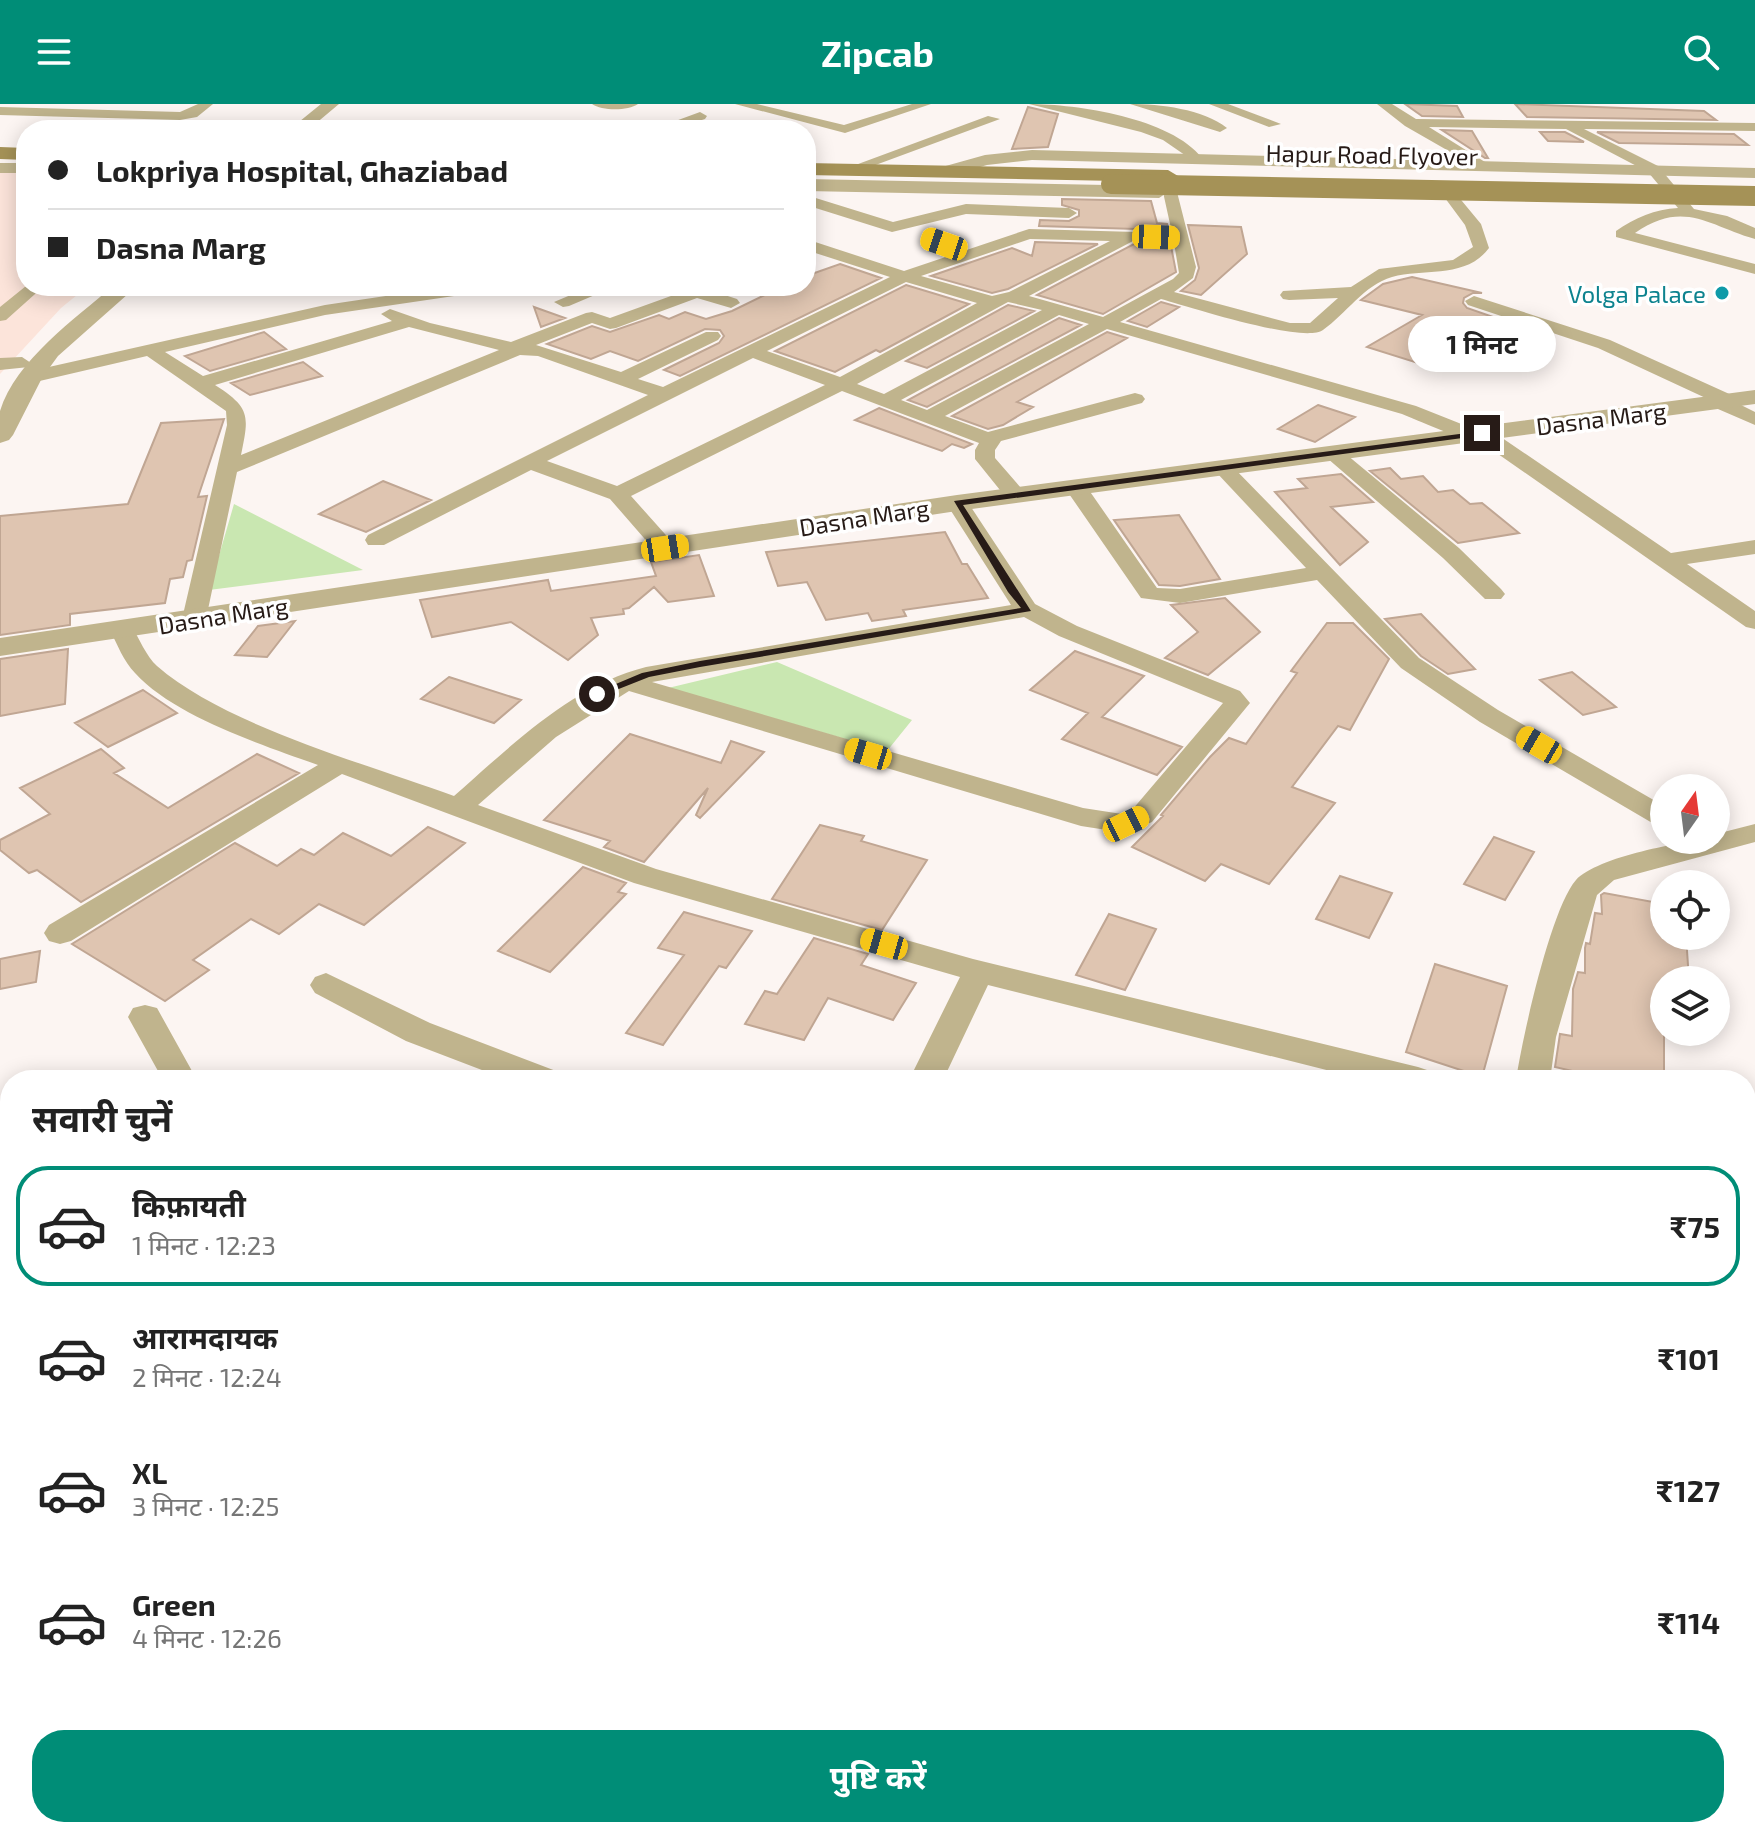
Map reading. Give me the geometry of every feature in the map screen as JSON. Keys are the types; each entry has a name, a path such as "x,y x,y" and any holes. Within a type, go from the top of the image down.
{"main road":[{"name":"Hapur Road Flyover","path":"938,175 986,166 1110,179 1755,196"},
{"path":"816,168 902,179"},
{"name":"Hapur Road Flyover","path":"938,175 1075,187 1110,179 1755,188"},
{"path":"816,178 902,179 938,175"}],"street":[{"path":"0,126 38,104"},
{"path":"110,114 126,104"},
{"path":"0,111 188,115 207,104"},
{"path":"310,120 331,104"},
{"path":"330,120 350,104"},
{"path":"598,104 632,104"},
{"path":"741,104 808,120"},
{"path":"816,122 845,129 925,104"},
{"path":"1035,104 1159,133 1184,146 1195,158"},
{"path":"1086,116 1118,104"},
{"path":"1136,104 1192,117 1220,128"},
{"path":"1215,104 1274,124"},
{"path":"1383,104 1480,165"},
{"path":"1538,111 1653,169 1677,207"},
{"path":"688,120 700,116"},
{"path":"857,167 993,119"},
{"path":"1410,123 1755,127"},
{"path":"986,166 1032,155 1755,173"},
{"path":"816,167 912,167 938,175"},
{"path":"816,184 902,179 1170,192 1677,207 1755,204"},
{"path":"930,416 1161,294 1187,274 1181,238 1168,218 1170,192"},
{"path":"1161,294 1290,328 1315,328 1355,292 1385,273 1457,264 1474,256 1481,248 1479,236 1452,198"},
{"path":"816,203 918,235"},
{"path":"1755,234 1724,217 1677,207 1622,234 1755,269"},
{"path":"864,233 966,209 1083,214"},
{"path":"376,540 908,275 1029,234 1181,238"},
{"path":"618,494 842,384 992,302 1013,297 1132,236"},
{"path":"816,243 837,239"},
{"path":"944,244 970,253"},
{"path":"816,247 845,259 992,302"},
{"path":"817,268 845,259"},
{"path":"1289,295 1355,292"},
{"path":"0,316 24,296"},
{"path":"0,389 55,325 88,296"},
{"path":"0,435 18,368 50,351 114,296"},
{"path":"18,368 148,349 325,310 418,296"},
{"path":"563,302 580,296"},
{"path":"228,468 592,317 610,324 674,296"},
{"path":"710,296 731,303"},
{"path":"1013,297 1409,410 1477,434 1755,622"},
{"path":"1474,301 1604,344 1755,419"},
{"path":"369,303 408,322 515,349 541,351 664,394"},
{"path":"887,400 1058,309"},
{"path":"200,383 408,322"},
{"path":"622,379 712,336"},
{"path":"910,347 957,363"},
{"path":"148,349 229,402 236,411 237,425 194,619"},
{"path":"751,351 988,438 992,443 985,450 985,459 1016,495"},
{"name":"Dasna Marg","path":"0,647 957,503 1755,397"},
{"path":"988,438 1135,399"},
{"path":"1334,454 1451,553 1493,594"},
{"path":"529,462 618,494 665,548"},
{"path":"1223,468 1410,663 1447,690 1650,810"},
{"path":"1076,488 1149,593 1180,596 1321,572"},
{"path":"625,682 1081,817 1126,824 1142,816 1237,703 1231,697 1068,631 1027,609 957,503"},
{"path":"1664,561 1755,547"},
{"path":"460,806 561,718 597,694 625,682 700,664 1027,609"},
{"path":"122,630 144,668 210,712 267,737 645,876 979,971 1378,1070"},
{"path":"60,933 340,764"},
{"path":"1730,838 1755,833"},
{"path":"1534,1070 1539,1037 1577,903 1586,888 1604,873 1667,854"},
{"path":"931,1070 979,971"},
{"path":"326,985 418,1032 518,1070"},
{"path":"145,1017 174,1070"}],"shaded area":[{"path":"0,169 16,170 16,296 76,296 0,374"}],"green space":[{"path":"234,504 363,570 209,590"},
{"path":"777,662 912,720 887,751 668,688"}],"building":[{"path":"1405,104 1457,106 1463,117 1422,116"},
{"path":"1515,104 1704,111 1716,120 1527,117"},
{"path":"1028,107 1058,114 1048,147 1012,149"},
{"path":"1442,130 1472,131 1488,158 1485,158"},
{"path":"1540,132 1565,132 1584,142 1548,141"},
{"path":"1597,132 1734,134 1748,145 1619,143"},
{"path":"1062,199 1151,201 1157,223 1167,224 1168,230 1039,226 1040,220 1069,221 1079,216 1079,210 1062,205"},
{"path":"1188,225 1241,227 1247,254 1201,295 1181,291 1195,280 1199,268"},
{"path":"1035,242 1098,244 1008,289 992,293 931,276 1012,248 1032,256"},
{"path":"1134,244 1171,246 1176,272 1103,314 1037,295"},
{"path":"840,264 881,278 680,376 664,370 719,343 724,336 720,330 705,329 638,361 610,351 591,359 547,344 592,326 610,332 659,315 669,319 685,312 706,319 763,296 816,296 816,272"},
{"path":"1412,277 1482,293 1473,293 1464,298 1463,303 1467,308 1496,318 1421,364 1367,347 1422,315 1361,300 1383,284"},
{"path":"906,285 969,304 880,352 876,350 835,372 775,351"},
{"path":"1161,302 1179,307 1147,327 1128,321"},
{"path":"1008,305 1034,311 927,368 906,361"},
{"path":"534,307 565,318 541,327"},
{"path":"1059,318 1081,325 927,407 908,400"},
{"path":"264,332 286,349 210,371 185,356"},
{"path":"1107,332 1127,338 1017,402 1033,407 1003,425 988,429 952,416"},
{"path":"303,362 322,376 250,395 231,383"},
{"path":"1318,405 1355,417 1315,442 1278,429"},
{"path":"879,408 972,444 964,448 952,444 942,451 855,420"},
{"path":"224,419 198,497 207,496 192,560 187,561 183,577 170,579 165,603 70,614 70,625 0,635 0,516 128,504 161,423"},
{"path":"1390,468 1401,479 1423,476 1438,492 1453,490 1470,504 1482,503 1519,533 1458,543 1370,471"},
{"path":"1341,474 1373,502 1331,507 1368,542 1340,565 1275,492 1307,488 1298,479"},
{"path":"383,481 431,500 366,532 319,514"},
{"path":"1179,515 1220,579 1180,586 1159,585 1114,520"},
{"path":"945,532 962,564 967,564 988,598 903,610 906,616 872,621 868,613 826,620 807,582 778,586 766,552"},
{"path":"699,555 714,596 668,602 654,587 629,608 623,609 624,614 591,618 598,635 568,660 511,622 432,637 420,600 548,580 551,591 656,576 651,562"},
{"path":"1225,598 1260,632 1208,675 1165,658 1198,632 1171,605"},
{"path":"1421,614 1475,669 1448,674 1421,656 1385,619"},
{"path":"295,621 267,657 235,655 258,626"},
{"path":"1327,623 1353,623 1389,659 1350,730 1338,726 1292,787 1335,803 1269,884 1221,864 1205,881 1132,847 1163,816 1229,738 1246,744 1297,673 1291,671"},
{"path":"68,649 65,704 0,716 0,659"},
{"path":"1075,651 1144,676 1102,717 1182,747 1157,775 1062,739 1088,713 1030,690"},
{"path":"1572,672 1616,707 1583,715 1540,680"},
{"path":"449,677 521,700 494,723 421,699"},
{"path":"143,690 177,713 108,747 75,723"},
{"path":"630,734 721,763 731,741 764,752 700,818 696,815 708,788 644,862 604,847 610,841 544,820"},
{"path":"101,749 124,768 114,773 168,808 257,754 299,773 81,902 37,870 29,873 0,850 0,840 50,814 20,788"},
{"path":"820,825 864,836 861,841 927,860 882,930 772,899"},
{"path":"428,827 465,843 364,925 319,904 279,934 251,919 193,960 209,970 165,1001 72,944 235,843 277,866 301,849 314,855 343,833 391,856"},
{"path":"1494,837 1534,852 1505,900 1464,884"},
{"path":"583,867 626,883 618,892 626,894 550,972 498,951"},
{"path":"1340,876 1392,893 1369,938 1316,919"},
{"path":"1604,893 1650,901 1650,950 1687,950 1688,966 1650,966 1650,1046 1664,1046 1664,1070 1568,1070 1555,1067 1560,1034 1572,1036 1573,989 1578,972 1585,973 1585,948 1586,943 1590,944 1595,913 1602,914 1601,895"},
{"path":"684,912 752,931 726,968 719,966 663,1045 626,1033 684,955 658,948"},
{"path":"1109,914 1156,929 1125,990 1076,975"},
{"path":"814,938 868,954 861,965 916,983 893,1020 828,998 804,1040 745,1024 765,991 777,994"},
{"path":"40,951 36,982 0,989 0,959"},
{"path":"1435,964 1507,986 1484,1070 1461,1070 1406,1052"}],"place":[{"name":"Volga Palace","path":"1722,293"}],"route":[{"path":"597,694 646,675 700,664 1027,609 957,503 1482,433"}]}
